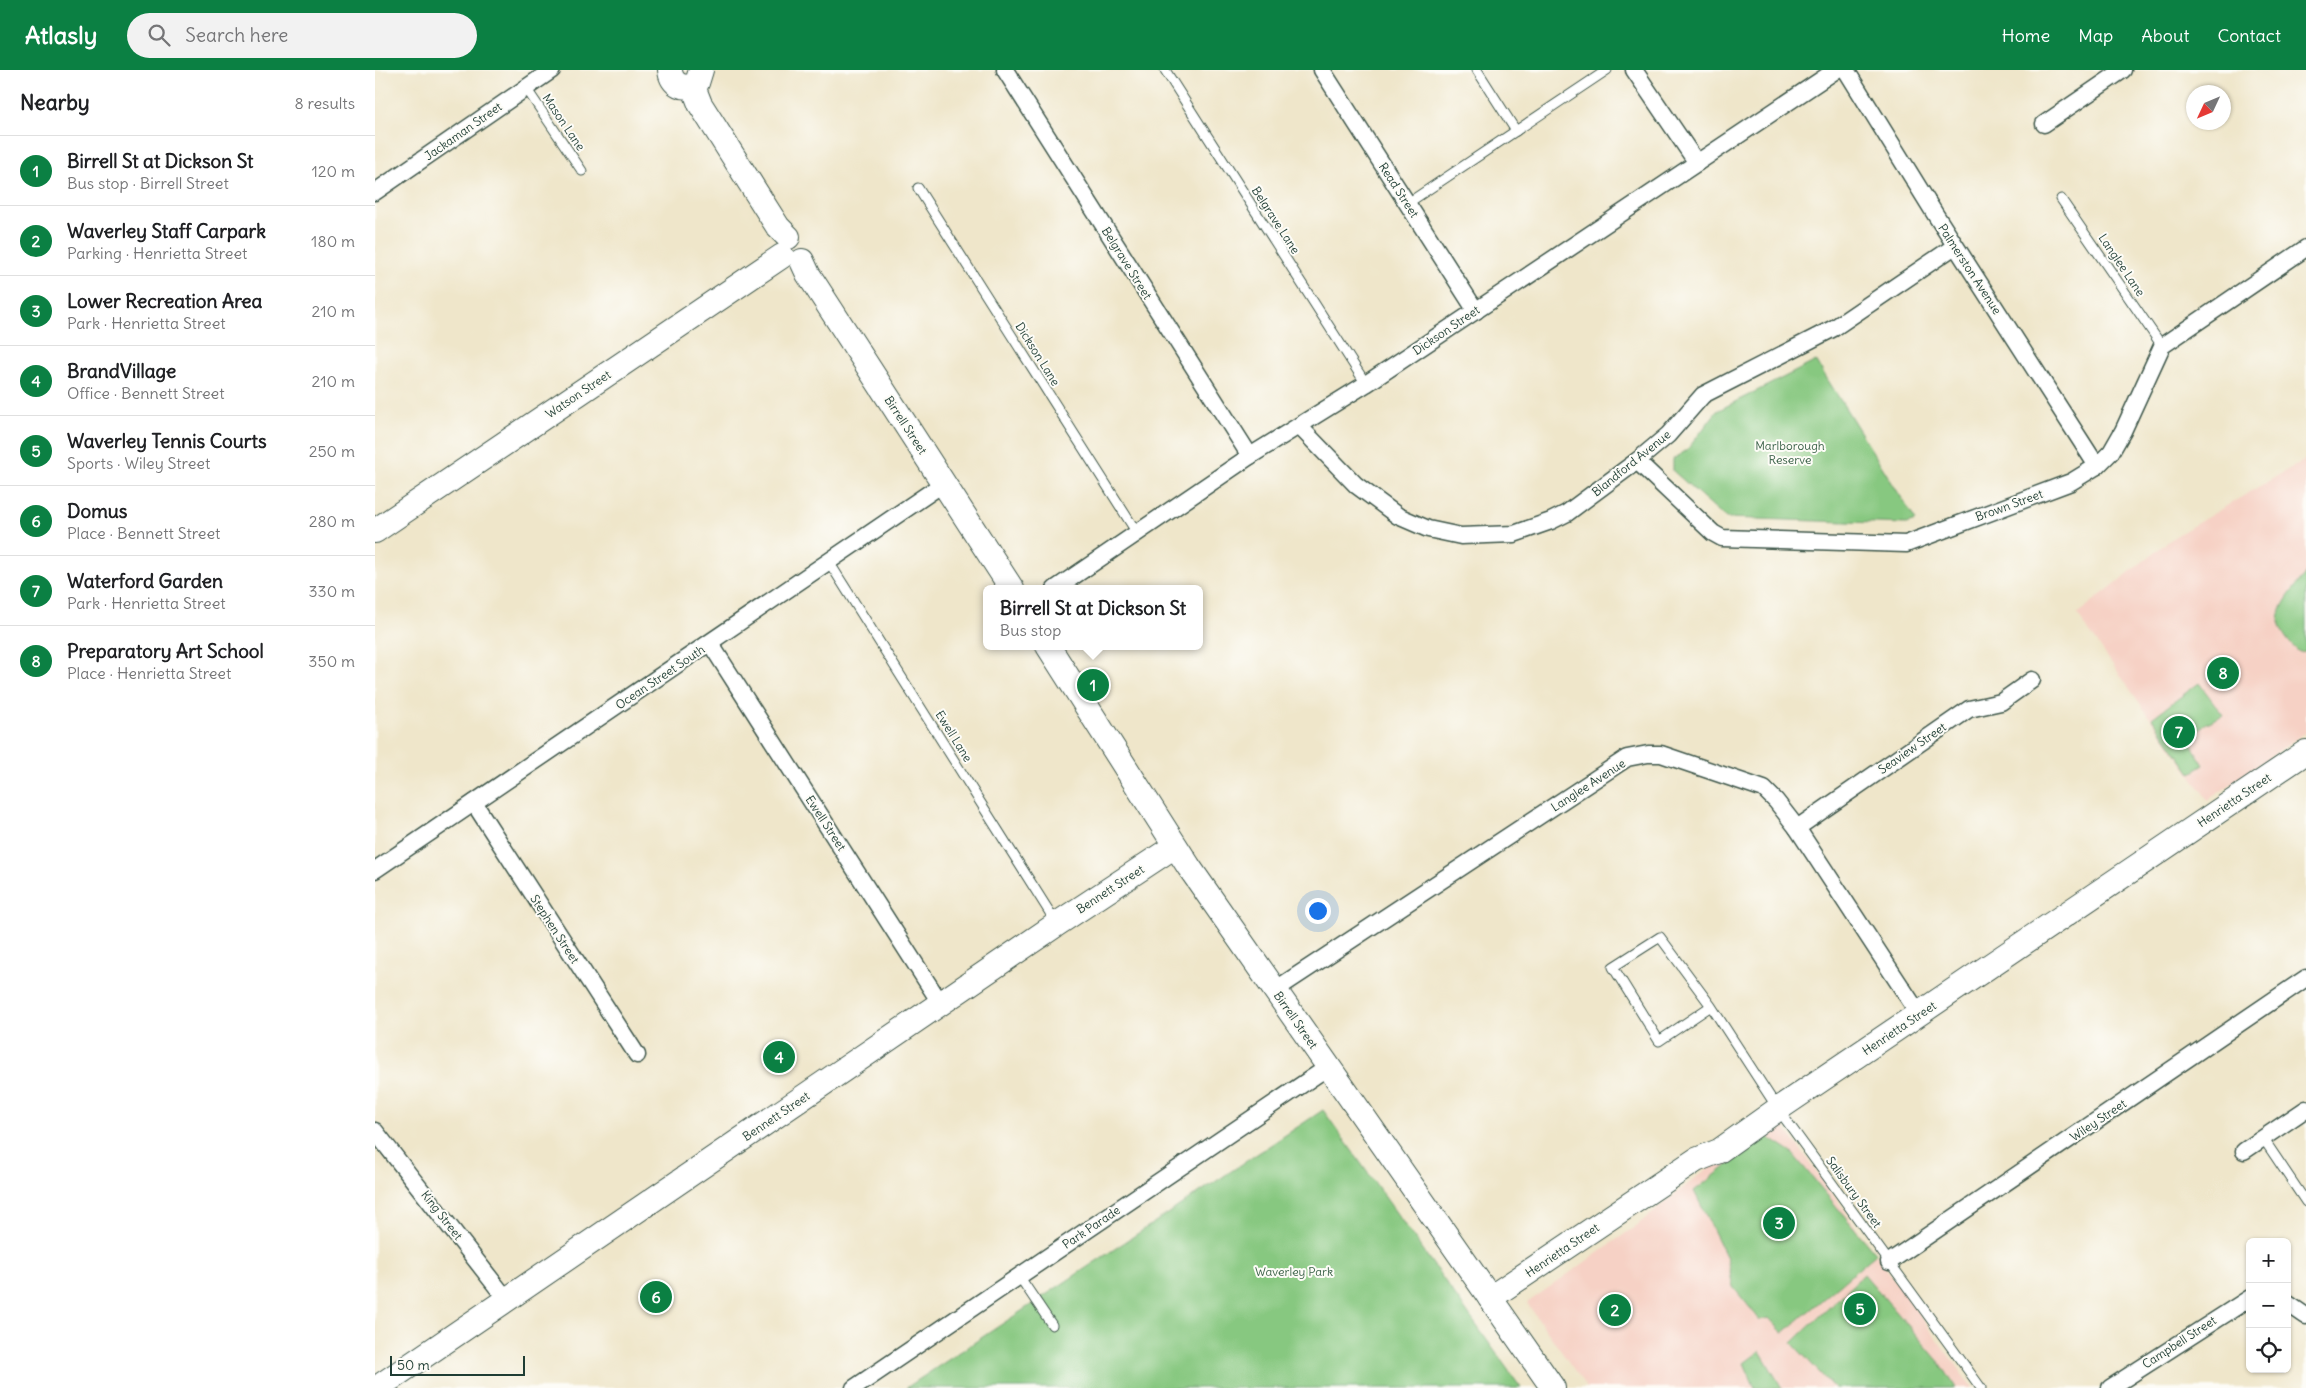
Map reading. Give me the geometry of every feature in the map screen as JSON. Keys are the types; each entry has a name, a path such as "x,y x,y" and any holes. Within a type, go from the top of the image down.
{"main road":[{"path":"670,70 671,77 678,85 683,87 697,78"},
{"name":"Birrell Street","path":"697,78 701,104 778,227 791,252 808,274 1008,585"},
{"name":"Watson Street","path":"375,531 791,252"},
{"name":"Birrell Street","path":"1051,650 1175,846 1553,1388"},
{"name":"Henrietta Street","path":"1490,1298 1696,1160 1719,1151 1778,1109 2306,752"},
{"name":"Bennett Street","path":"377,1388 1057,924 1175,846"}],"street":[{"name":"Belgrave Street","path":"1005,70 1250,456"},
{"name":"Read Street","path":"1322,70 1476,311"},
{"path":"1633,70 1697,164"},
{"name":"Dickson Street","path":"1061,585 1250,456 1366,384 1836,70"},
{"name":"Palmerston Avenue","path":"1846,70 1955,246 2097,466"},
{"path":"2044,124 2123,70"},
{"name":"Jackaman Street","path":"375,192 537,77"},
{"name":"Blandford Avenue","path":"1299,426 1356,485 1381,505 1413,523 1461,536 1514,534 1551,521 1567,513 1637,461 1668,435 1703,395 1834,328 1955,246"},
{"path":"2162,346 2306,248"},
{"name":"Brown Street","path":"1637,461 1713,533 1722,538 1906,544 2071,482 2097,466 2111,452 2123,431 2162,346"},
{"name":"Ocean Street South","path":"375,870 944,483"},
{"name":"Ewell Street","path":"710,643 941,1004"},
{"name":"Seaview Street","path":"1797,828 1969,709 2001,702 2032,680"},
{"name":"Langlee Avenue","path":"1275,990 1627,758 1661,754 1764,789 1777,801 1797,828 1919,1014"},
{"name":"Stephen Street","path":"474,803 637,1055"},
{"name":"Wiley Street","path":"1889,1262 2306,978"},
{"name":"Park Parade","path":"854,1388 1328,1067"},
{"path":"2244,1151 2306,1109"},
{"name":"King Street","path":"375,1131 507,1300"},
{"name":"Campbell Street","path":"2110,1388 2246,1301"},
{"path":"2291,1306 2306,1316"}],"lane":[{"name":"Belgrave Lane","path":"1165,70 1366,384"},
{"path":"1477,70 1516,131"},
{"path":"1407,204 1607,70"},
{"name":"Mason Lane","path":"537,77 582,171"},
{"name":"Dickson Lane","path":"917,188 1137,533"},
{"name":"Langlee Lane","path":"2061,199 2162,346"},
{"name":"Ewell Lane","path":"829,562 1057,924"},
{"name":"Salisbury Street","path":"1711,1006 1659,1042 1613,967 1659,937 1711,1006 1778,1109 1981,1388"},
{"path":"2263,1138 2306,1202"},
{"path":"1019,1276 1052,1325"}],"shaded area":[{"path":"2306,459 2306,732 2208,800 2077,614 2174,537"},
{"path":"1775,1114 1972,1388 1587,1388 1527,1303 1636,1226"}],"green space":[{"name":"Marlborough Reserve","path":"1816,361 1916,521 1906,524 1726,518 1673,471 1673,459 1687,450 1717,411"},
{"path":"2306,573 2306,651 2299,652 2288,641 2282,631 2280,612 2290,594"},
{"path":"2199,683 2223,715 2205,724 2188,739 2204,765 2191,773 2152,718"},
{"name":"Waverley Park","path":"1323,1110 1521,1388 906,1388"},
{"path":"1766,1136 1792,1153 1876,1254 1783,1333 1769,1318 1760,1320 1733,1287 1727,1258 1694,1191"},
{"path":"1864,1274 1941,1364 1956,1388 1834,1388 1792,1343"},
{"path":"1760,1351 1782,1388 1755,1388 1744,1363"}],"place":[{"name":"Preparatory Art School","path":"2223,673"},
{"name":"Birrell St at Dickson St","path":"1093,685"},
{"name":"Waterford Garden","path":"2179,732"},
{"name":"BrandVillage","path":"779,1057"},
{"name":"Lower Recreation Area","path":"1779,1223"},
{"name":"Domus","path":"656,1297"},
{"name":"Waverley Tennis Courts","path":"1860,1309"},
{"name":"Waverley Staff Carpark","path":"1615,1310"}]}
